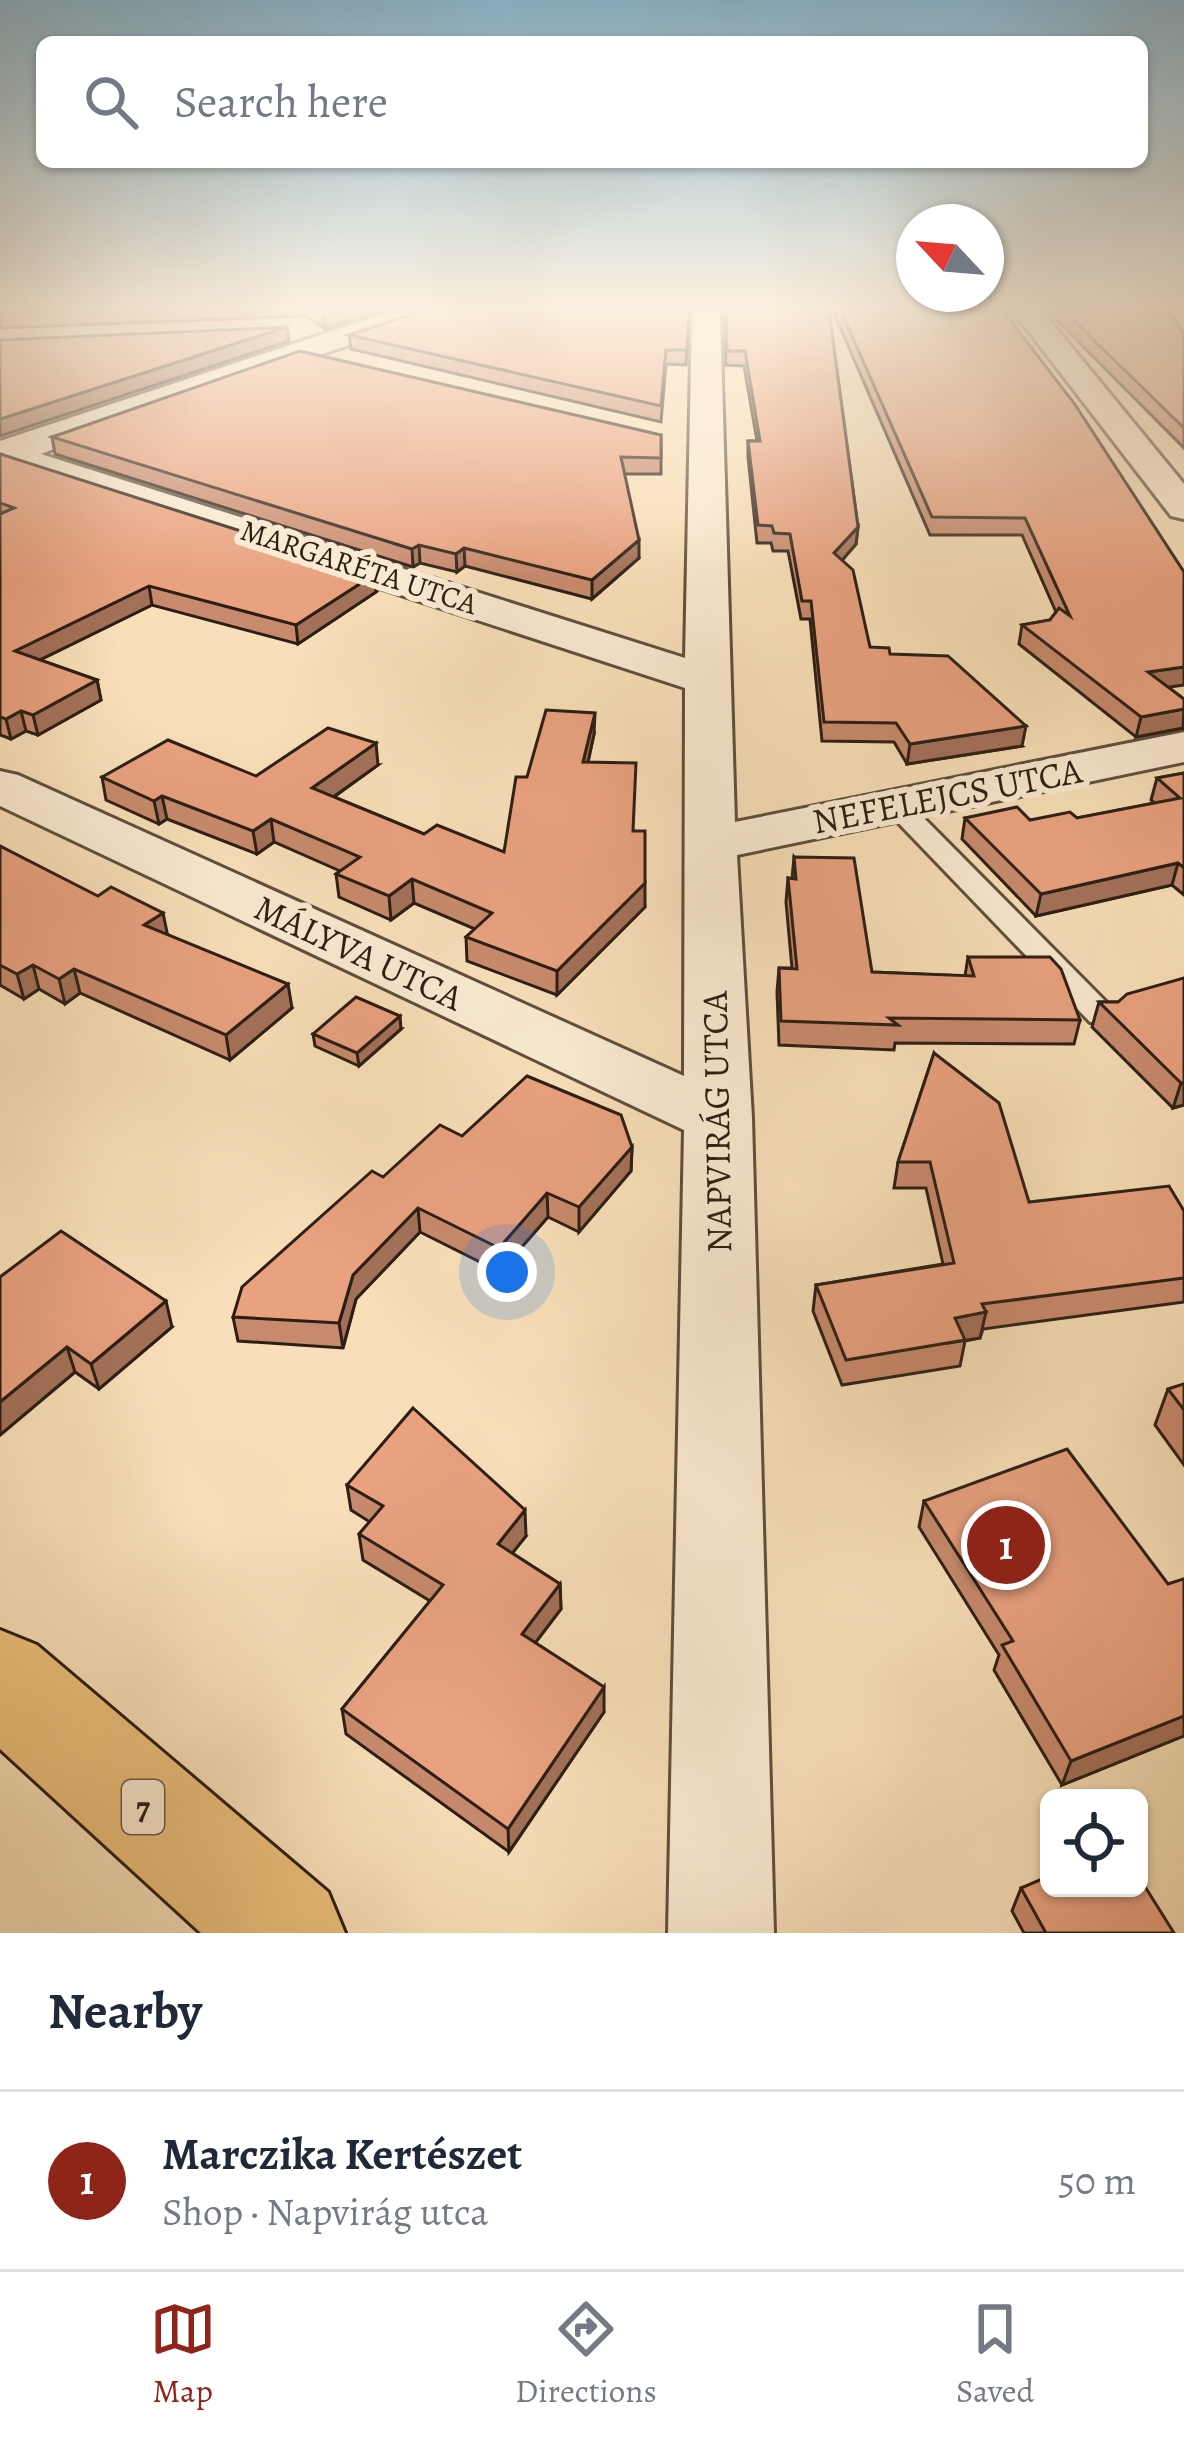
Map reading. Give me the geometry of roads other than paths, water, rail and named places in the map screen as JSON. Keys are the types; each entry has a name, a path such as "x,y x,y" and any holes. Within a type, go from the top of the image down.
{"main road":[{"name":"7","path":"0,1680 287,1933"}],"street":[{"path":"3,454 149,401"},
{"name":"NAPVIRÁG UTCA","path":"692,401 686,443 710,681 709,844 718,1118 721,1933"},
{"path":"1099,401 1184,508"},
{"name":"MARGARÉTA UTCA","path":"3,454 710,681"},
{"name":"NEFELEJCS UTCA","path":"709,844 1184,747"},
{"name":"MÁLYVA UTCA","path":"0,786 718,1118"}],"lane":[{"path":"897,806 1101,1015"}],"place":[{"name":"Marczika Kertészet","path":"1006,1545"}]}
